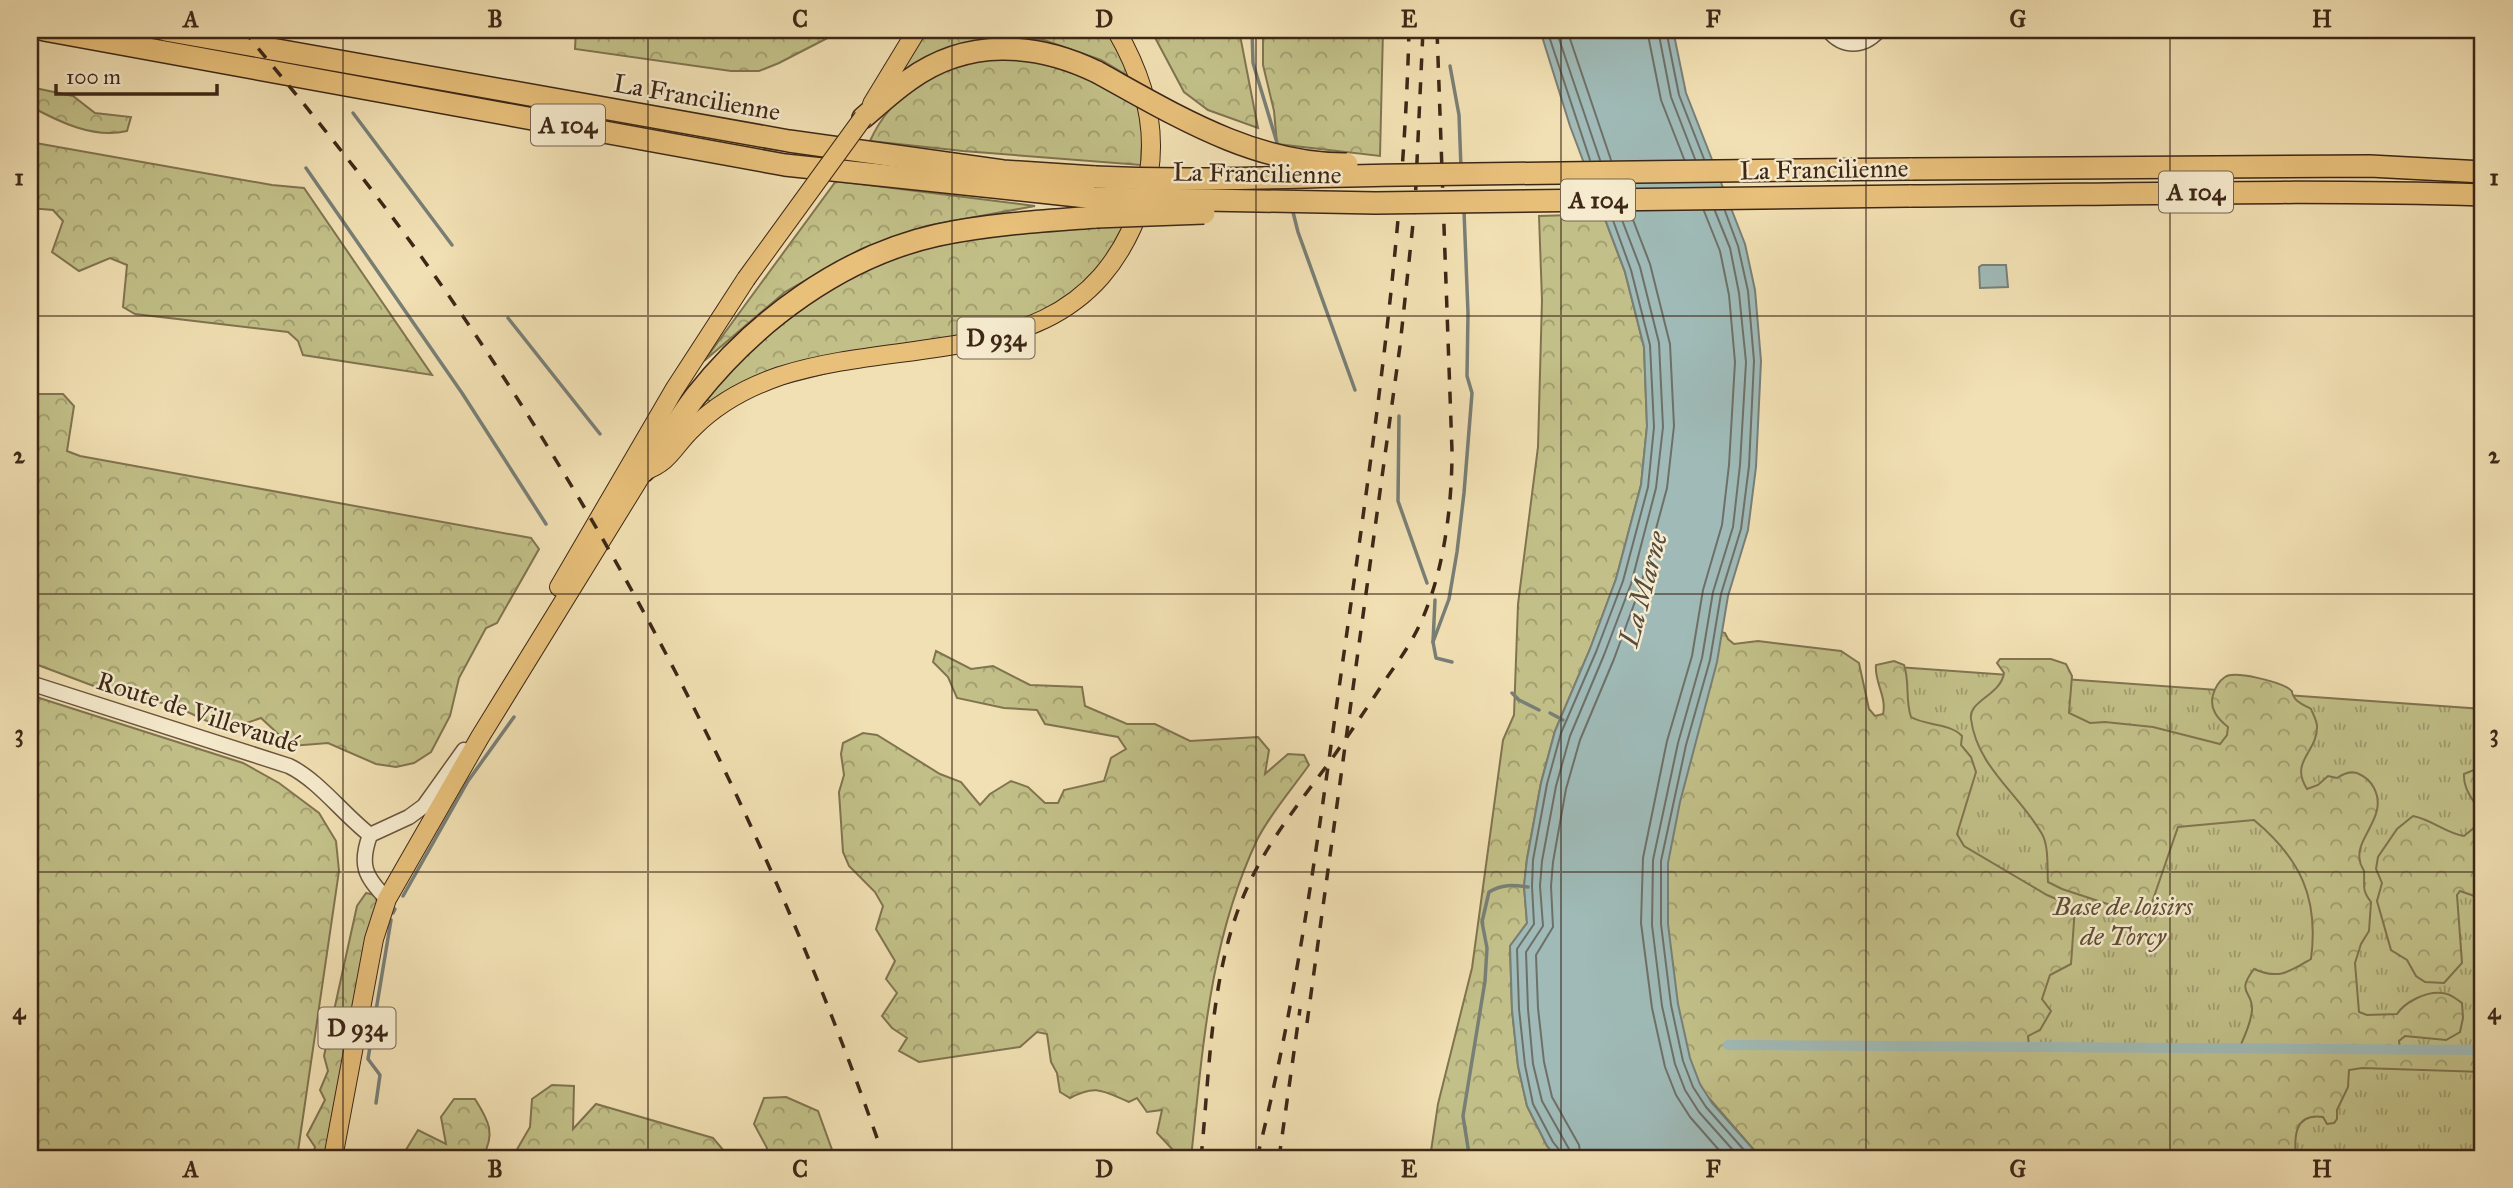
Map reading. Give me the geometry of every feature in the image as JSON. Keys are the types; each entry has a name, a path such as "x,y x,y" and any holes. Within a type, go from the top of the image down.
{"highway":[{"name":"La Francilienne","path":"44,30 785,165 1095,197 1288,202 1909,197 2239,191 2369,191 2483,195"},
{"name":"La Francilienne","path":"165,30 789,141 1003,171 1095,197 1163,180 1399,175 2370,166 2483,172"},
{"path":"863,118 910,79 963,54 999,48 1050,53 1097,72 1173,114 1265,153 1329,164 1375,164 1399,175"},
{"path":"644,471 695,397 734,353 770,320 808,292 903,245 937,236 1009,225 1095,197"}],"main road":[{"name":"D 934","path":"332,1158 374,939 394,879 471,740 674,390 746,279 863,118 918,30"},
{"name":"D 934","path":"387,899 480,737 644,471 660,466 692,429 714,409 743,392 778,377 824,364 964,345 1006,335 1042,321 1075,302 1096,282 1118,254 1134,224 1146,189 1150,155 1148,106 1133,60 1116,30"}],"street":[{"path":"1828,30 1834,38 1853,45 1872,38 1879,30"},
{"name":"Route de Villevaudé","path":"30,684 289,766 302,772 349,819 370,835"},
{"path":"387,899 366,873 364,851 370,835 409,817 424,806 471,740"}],"green space":[{"path":"576,30 843,30 759,71 731,71 575,49"},
{"path":"923,30 1110,30 1135,80 1101,60 1044,40 992,37 944,49 892,80"},
{"path":"1151,30 1239,30 1258,128 1208,110 1184,92"},
{"path":"1263,30 1383,30 1380,156 1277,144 1274,111 1263,65"},
{"path":"985,55 1042,59 1080,72 1137,106 1143,118 1141,165 870,141 891,108 917,85"},
{"path":"30,87 73,96 95,113 131,117 127,131 89,131 53,118 30,106"},
{"path":"30,142 272,185 304,188 432,375 303,355 298,341 288,332 135,314 123,307 127,265 110,258 79,271 52,252 63,221 53,210 30,208"},
{"path":"836,181 1035,206 926,226 861,249 785,292 704,361"},
{"path":"1603,214 1625,272 1644,347 1647,426 1641,485 1616,579 1555,731 1541,783 1527,859 1524,886 1527,923 1510,946 1512,1010 1518,1066 1527,1106 1547,1146 1557,1158 1430,1158 1438,1104 1472,968 1503,740 1514,715 1518,604 1538,447 1542,300 1539,216"},
{"path":"1132,220 1087,282 1057,304 1023,320 1001,329 713,402 703,399 749,349 805,302 861,268 963,238"},
{"path":"30,394 63,394 74,406 67,451 80,456 531,538 539,549 497,623 486,628 459,678 450,716 431,752 414,763 396,767 376,764 328,743 291,746 261,718 226,730 175,706 99,688 30,662"},
{"name":"Base de loisirs de Torcy","path":"1718,631 1725,633 1734,644 1758,641 1841,651 1859,663 1869,709 1875,716 1883,714 1884,708 1876,665 1894,661 1904,665 1911,717 1951,729 1962,736 1961,745 1971,757 1976,772 1957,834 1964,846 2047,895 2075,907 2071,964 2050,975 2042,999 2051,1011 2040,1030 2028,1036 2029,1047 2239,1049 2252,1010 2245,988 2248,977 2254,969 2270,974 2284,973 2311,959 2312,917 2309,899 2295,865 2254,820 2178,827 2147,917 2048,882 2047,851 2042,834 1981,752 1971,719 1974,707 2002,681 2004,673 1997,663 2000,659 2051,659 2066,664 2072,676 2069,713 2090,723 2153,727 2220,744 2227,735 2228,727 2215,713 2212,700 2216,687 2225,677 2247,676 2288,688 2297,701 2311,709 2317,724 2316,735 2301,771 2307,789 2318,785 2328,776 2337,778 2354,772 2371,784 2377,799 2375,818 2359,852 2365,890 2371,902 2369,931 2361,944 2355,963 2359,1012 2367,1015 2397,1014 2416,998 2436,993 2450,995 2462,1003 2460,1032 2446,1040 2405,1036 2399,1041 2400,1049 2472,1050 2483,1042 2483,1072 2362,1068 2349,1070 2348,1087 2337,1110 2337,1119 2334,1123 2327,1124 2323,1117 2313,1117 2301,1123 2295,1142 2296,1158 1761,1158 1688,1074 1659,909 1696,684"},
{"path":"936,651 971,669 993,666 1030,685 1082,687 1085,706 1127,724 1155,724 1190,741 1258,737 1269,750 1265,774 1288,754 1304,755 1309,765 1262,830 1228,917 1210,996 1191,1158 1173,1158 1173,1150 1157,1133 1162,1110 1147,1112 1137,1098 1129,1102 1100,1091 1087,1091 1070,1098 1060,1092 1057,1073 1051,1062 1047,1034 1037,1032 1020,1047 919,1062 899,1051 907,1038 892,1028 882,1016 897,993 886,979 895,961 876,929 883,906 875,892 849,866 843,852 839,792 844,775 841,754 843,743 863,733 877,735 940,774 961,782 980,805 990,794 1011,781 1028,787 1045,803 1058,803 1064,790 1104,781 1111,758 1126,749 1118,737 1045,724 1037,710 1004,708 957,698 948,677 933,662"},
{"name":"Base de loisirs de Torcy","path":"1897,667 2483,709 2483,1158 1761,1158"},
{"path":"30,695 243,763 279,783 319,813 336,841 339,871 297,1158 30,1158"},
{"path":"2483,762 2483,899 2460,891 2457,895 2462,963 2444,983 2425,982 2416,976 2407,960 2391,950 2377,901 2382,883 2376,869 2378,857 2397,829 2413,816 2464,836 2475,827 2481,816 2467,791 2464,774 2479,768"},
{"path":"366,893 375,895 378,906 326,1158 312,1158 315,1147 307,1135 325,1100 320,1090 328,1071 324,1056 357,906"},
{"path":"552,1085 574,1086 573,1129 596,1104 713,1138 725,1152 725,1158 512,1158 530,1127 532,1099"},
{"path":"786,1097 818,1111 835,1158 763,1158 767,1148 754,1124 764,1098"},
{"path":"454,1099 475,1099 484,1114 490,1135 482,1158 401,1158 418,1130 446,1144 441,1117"}],"water":[{"name":"La Marne","path":"1540,30 1673,30 1686,93 1745,244 1755,290 1761,361 1756,467 1748,530 1728,596 1717,662 1680,802 1668,863 1668,924 1678,1004 1690,1058 1700,1084 1712,1103 1761,1158 1557,1158 1547,1146 1527,1106 1518,1066 1512,1010 1510,946 1527,923 1524,886 1541,783 1555,731 1616,579 1641,485 1647,426 1644,347 1625,272 1570,126"},
{"path":"2006,265 2008,287 1980,288 1979,267"}],"waterway":[{"path":"1252,30 1253,63 1278,146"},
{"path":"1450,66 1459,115 1461,168"},
{"path":"353,113 452,245"},
{"path":"306,168 462,393 546,524"},
{"path":"1292,208 1298,232 1355,390"},
{"path":"1433,642 1449,599 1457,552 1472,393 1467,376 1468,313 1464,211"},
{"path":"508,318 600,434"},
{"path":"1399,416 1398,501 1427,583"},
{"path":"1435,600 1433,642 1436,658 1452,662"},
{"path":"1512,693 1519,700 1539,710"},
{"path":"1550,713 1563,720"},
{"path":"403,896 468,781 514,717"},
{"path":"1475,1158 1469,1154 1463,1116 1485,981 1487,948 1482,922 1489,892 1508,886 1528,887"},
{"path":"393,913 395,909"},
{"path":"376,1103 380,1075 368,1059 391,920"},
{"path":"1728,1045 2483,1050"}],"railway":[{"path":"243,30 336,145 425,262 564,473 627,583 687,694 742,807 841,1039 884,1158"},
{"path":"1257,1158 1286,1030 1308,900 1367,487 1394,260 1409,30"},
{"path":"1307,1023 1400,346 1415,205 1423,30"},
{"path":"1201,1158 1219,986 1225,952 1247,888 1274,839 1410,643 1429,602 1441,560 1448,516 1452,451 1437,30"},
{"path":"1279,1158 1300,1009"}]}
